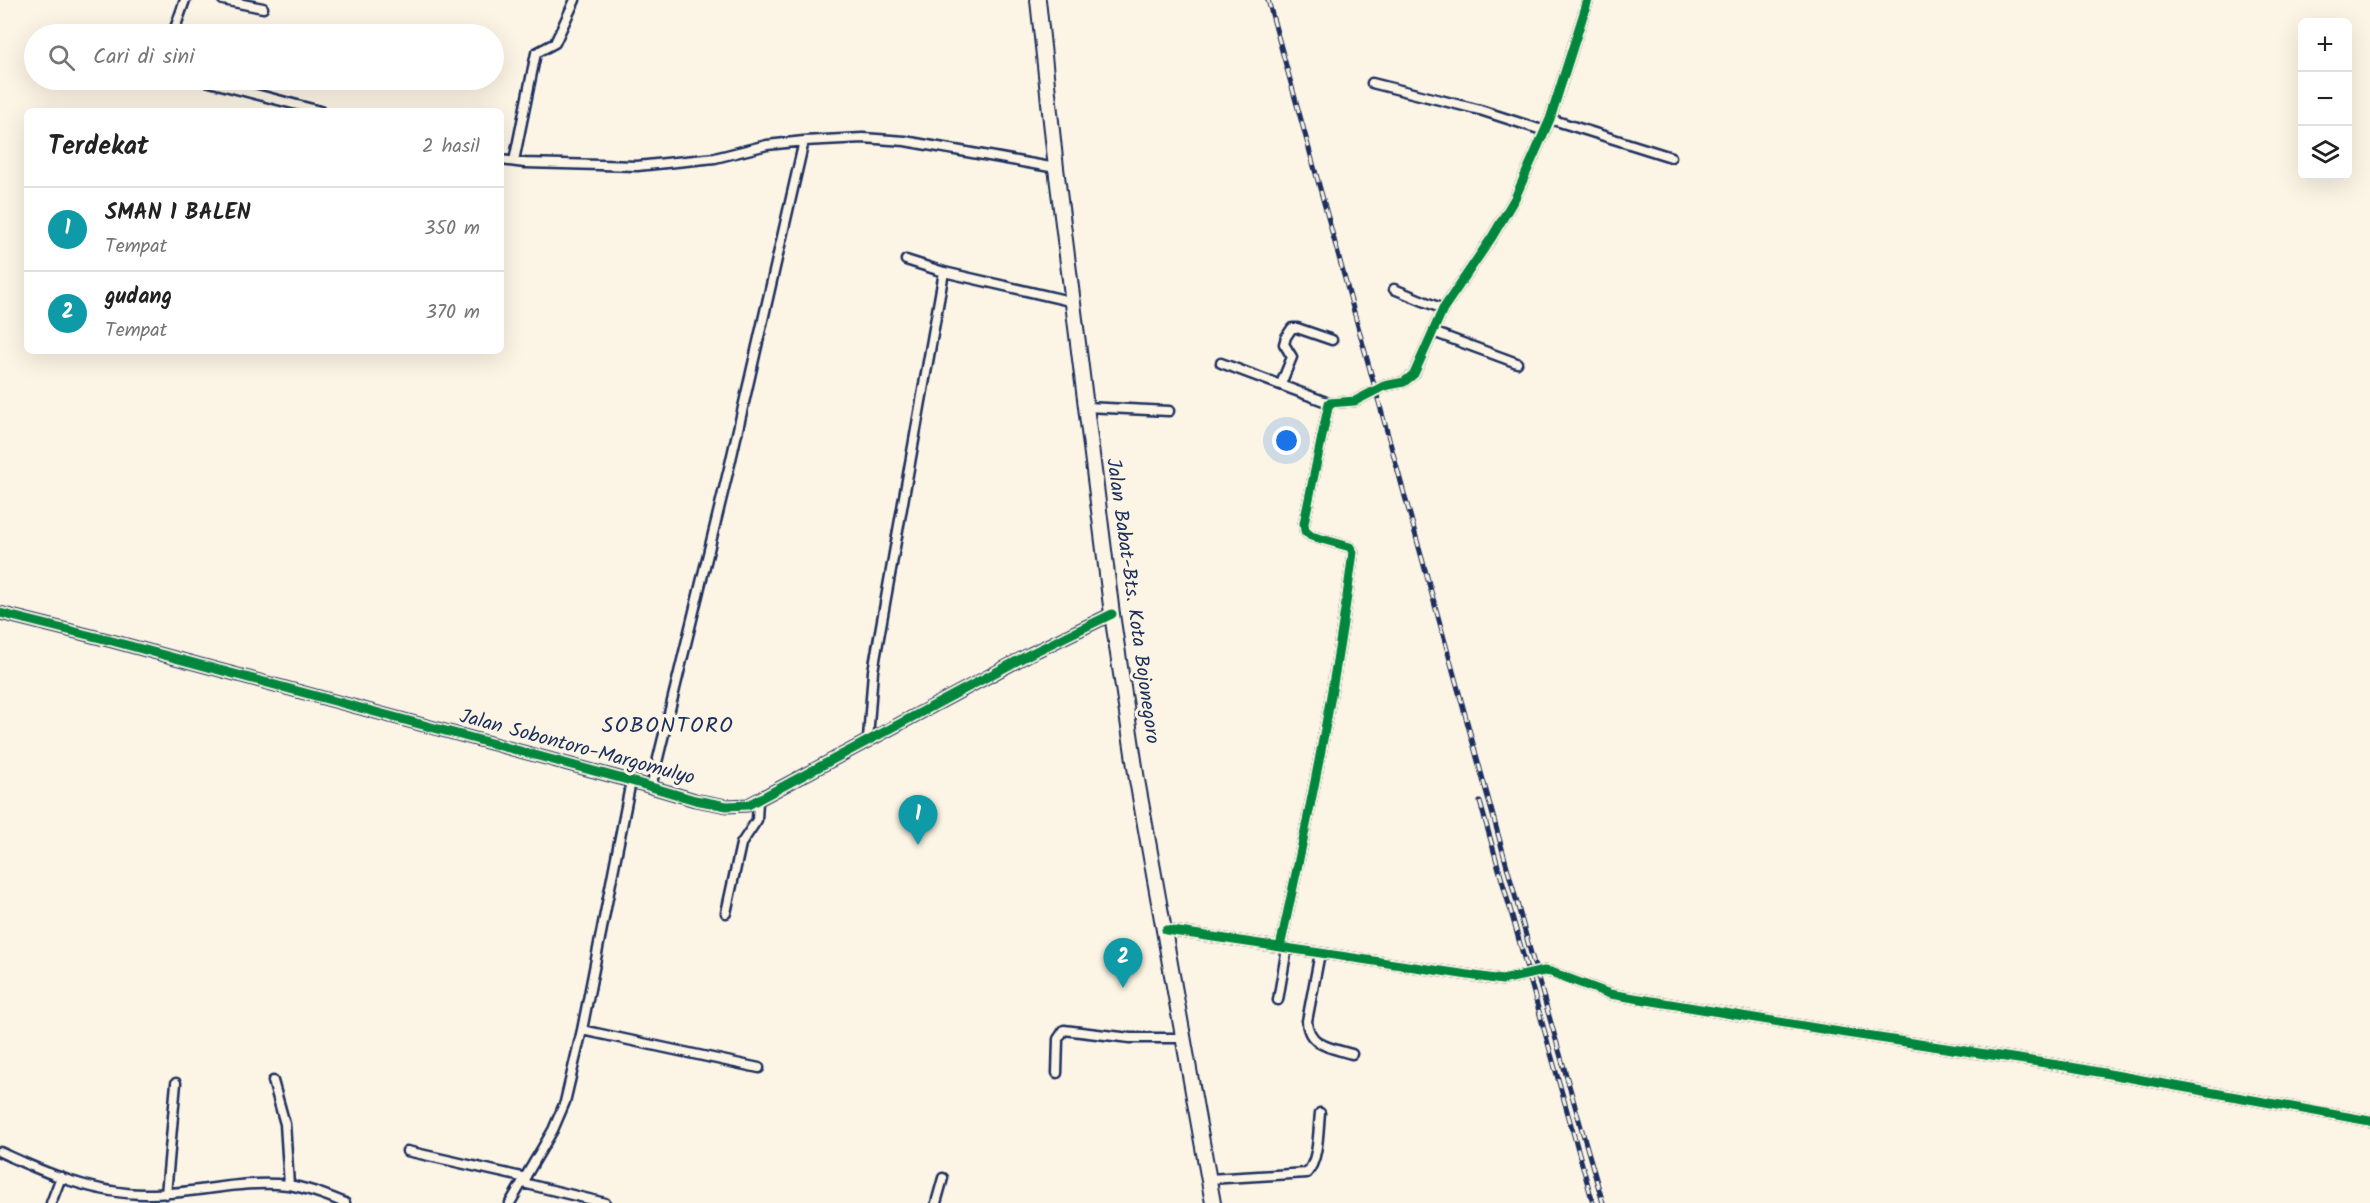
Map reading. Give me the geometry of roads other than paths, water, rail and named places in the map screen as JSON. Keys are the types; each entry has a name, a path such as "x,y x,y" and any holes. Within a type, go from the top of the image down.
{"highway":[{"name":"Jalan Babat-Bts. Kota Bojonegoro","path":"1038,0 1056,168 1112,614 1137,780 1166,930 1213,1203"}],"street":[{"path":"177,24 185,0"},
{"path":"223,0 263,8"},
{"path":"514,161 536,53 555,43 575,0"},
{"path":"1221,363 1329,403 1355,402 1384,386 1410,379 1422,359 1443,309 1492,237 1515,198 1550,119 1588,0"},
{"path":"1372,83 1479,110 1545,131"},
{"path":"240,90 309,108"},
{"path":"1550,119 1671,157"},
{"path":"504,160 637,166 715,158 767,146 804,141 884,138 1056,168"},
{"path":"651,787 730,464 804,141"},
{"path":"906,260 944,272 1074,302"},
{"path":"868,740 874,665 944,272"},
{"path":"1394,289 1443,309"},
{"path":"1281,384 1292,357 1284,344 1292,328 1297,327 1332,340"},
{"path":"1433,332 1517,363"},
{"path":"1278,1000 1284,948 1313,798 1353,552 1350,547 1311,536 1305,531 1304,523 1329,403"},
{"path":"1086,407 1169,411"},
{"name":"Jalan Sobontoro-Margomulyo","path":"0,613 123,644 694,800 727,806 748,805 758,801 1030,654 1112,614"},
{"path":"510,1203 561,1112 582,1030 631,781"},
{"path":"726,913 741,844 757,820 758,801"},
{"path":"1166,930 1502,980 1544,971 1551,972 1610,994 2065,1066 2370,1121"},
{"path":"1320,953 1307,1030 1316,1043 1352,1054"},
{"path":"582,1030 759,1068"},
{"path":"1057,1073 1058,1038 1064,1030 1109,1037 1184,1038"},
{"path":"273,1081 285,1124 289,1185"},
{"path":"166,1194 176,1083"},
{"path":"1209,1179 1307,1173 1314,1160 1320,1113"},
{"path":"407,1151 605,1203"},
{"path":"0,1152 34,1168 118,1192 166,1194 221,1187 289,1185 317,1192 345,1203"},
{"path":"51,1203 61,1177"},
{"path":"936,1203 943,1178"}],"railway":[{"path":"1268,0 1530,950 1603,1203"},
{"path":"1480,802 1593,1203"}],"place":[{"name":"SMAN 1 BALEN","path":"918,845"},
{"name":"gudang","path":"1123,988"}],"district":[{"name":"SOBONTORO","path":"668,726"}]}
